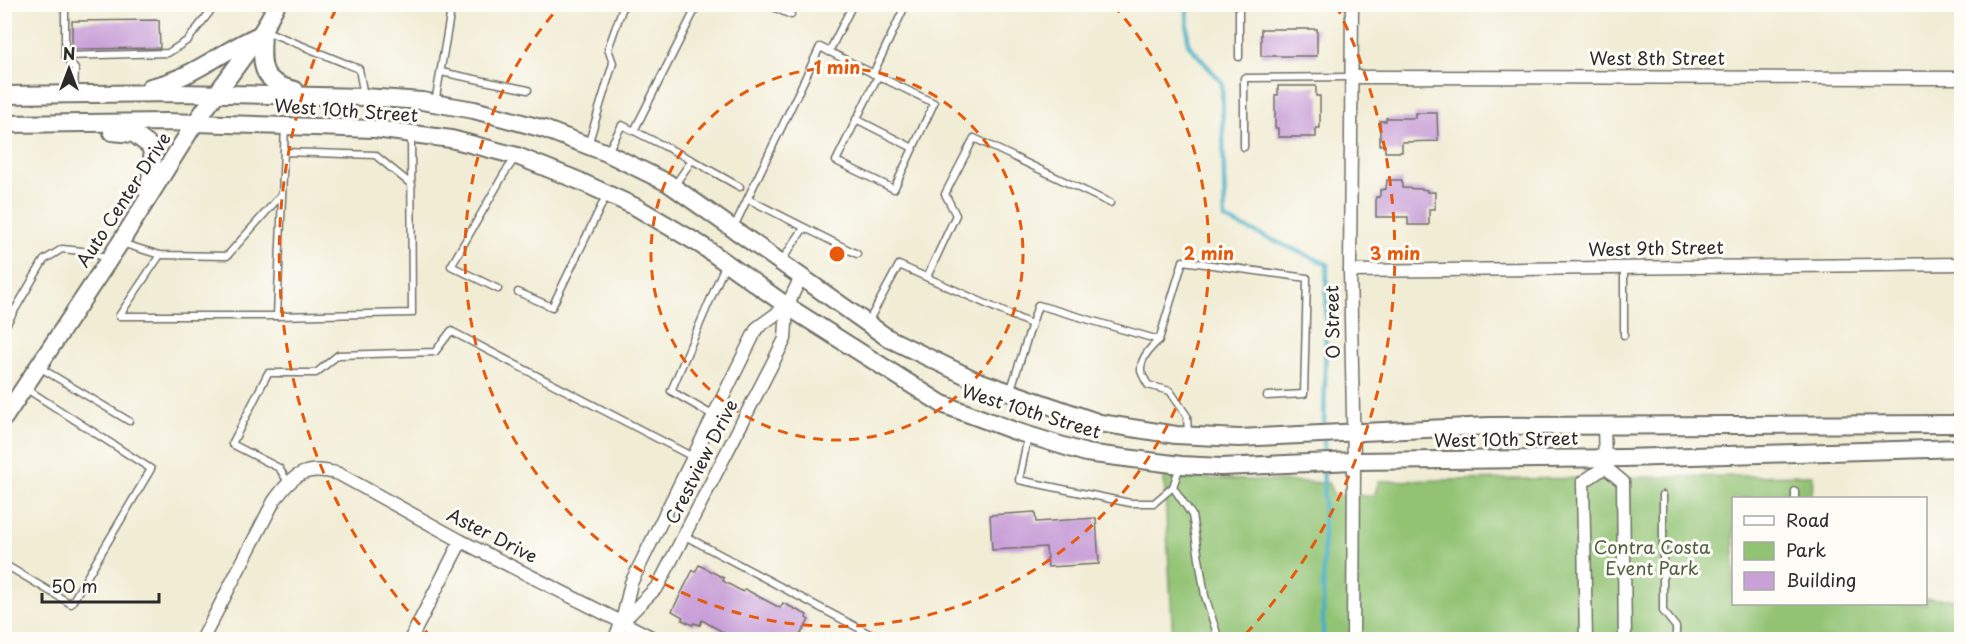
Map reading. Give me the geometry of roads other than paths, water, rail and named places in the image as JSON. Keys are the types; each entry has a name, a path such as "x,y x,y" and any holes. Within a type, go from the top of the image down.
{"main road":[{"name":"Auto Center Drive","path":"4,418 110,259 195,123 261,32 270,6"},
{"path":"4,95 121,94 125,91 165,84 210,62 261,32 262,63 266,76 278,86 318,96"},
{"name":"West 10th Street","path":"121,94 364,97 435,103 544,129 607,153 674,187 888,338 975,380 1100,423 1188,435 1239,438 1490,426 1958,424"},
{"name":"West 10th Street","path":"52,125 167,122 375,129 451,139 517,156 607,193 645,212 701,245 787,306 942,405 1086,453 1181,465 1221,467 1354,461 1605,463 1962,448"},
{"path":"4,124 52,125 134,134 143,138 150,146 153,159 148,198"}],"street":[{"name":"O Street","path":"1352,4 1350,271 1354,461 1353,639"},
{"name":"West 8th Street","path":"1352,77 1962,78"},
{"name":"West 9th Street","path":"1350,271 1962,264"},
{"name":"Crestview Drive","path":"622,622 658,586 785,339 787,306 801,277"},
{"name":"Crestview Drive","path":"614,639 622,622 630,583 757,328 787,306"},
{"path":"1604,425 1605,463 1623,482 1625,639"},
{"path":"1586,639 1583,482 1605,463"},
{"name":"Aster Drive","path":"288,482 310,470 325,470 339,474 461,541 657,639"},
{"path":"202,639 274,501 288,482"},
{"path":"410,639 461,541"}],"lane":[{"path":"65,4 65,56 75,69 74,94"},
{"path":"65,56 168,53 188,40 216,4"},
{"path":"435,103 452,4"},
{"path":"588,146 613,63 608,49 624,4"},
{"path":"634,131 698,4"},
{"path":"766,4 791,15"},
{"path":"829,52 853,4"},
{"path":"733,229 820,47 875,75 934,103 894,189 836,160 856,119 875,75 906,4"},
{"path":"1239,4 1239,57"},
{"path":"261,32 359,69 364,97"},
{"path":"441,72 528,90"},
{"path":"1244,147 1244,78 1352,77"},
{"path":"856,119 913,148"},
{"path":"607,153 622,125 740,187"},
{"path":"277,316 285,126"},
{"path":"160,255 119,316 412,313 411,134"},
{"path":"927,278 956,215 945,194 974,138 1110,203"},
{"path":"284,152 375,155 412,184"},
{"path":"498,289 451,266 504,174 517,156"},
{"path":"674,187 692,160"},
{"path":"518,292 552,307 607,193"},
{"path":"120,243 160,255 226,256 282,194"},
{"path":"748,199 857,254"},
{"path":"780,262 804,228"},
{"path":"6,325 44,260 62,249 82,251 110,259"},
{"path":"1188,435 1187,416 1170,391 1148,385 1141,371 1150,348 1160,340 1183,261 1307,278 1304,394 1267,396"},
{"path":"714,416 670,391 726,263"},
{"path":"868,323 899,265 1031,324"},
{"path":"1624,268 1624,335"},
{"path":"1010,393 1038,305 1160,340"},
{"path":"288,482 279,468 232,444 268,373 316,373 339,355 435,352 451,331 694,458"},
{"path":"38,367 129,421"},
{"path":"4,564 71,604 151,469 24,388"},
{"path":"1028,435 1018,480 1130,503 1154,503 1173,487 1181,465"},
{"path":"1173,487 1192,515 1205,596 1219,639"},
{"path":"1663,495 1663,611 1676,627 1676,639"},
{"path":"684,535 881,639"}],"waterway":[{"path":"1187,4 1188,44 1222,83 1225,219 1327,264 1324,430"},
{"path":"1323,640 1324,438"}],"park label":[{"name":"Contra Costa Event Park","path":"1652,558"}]}
